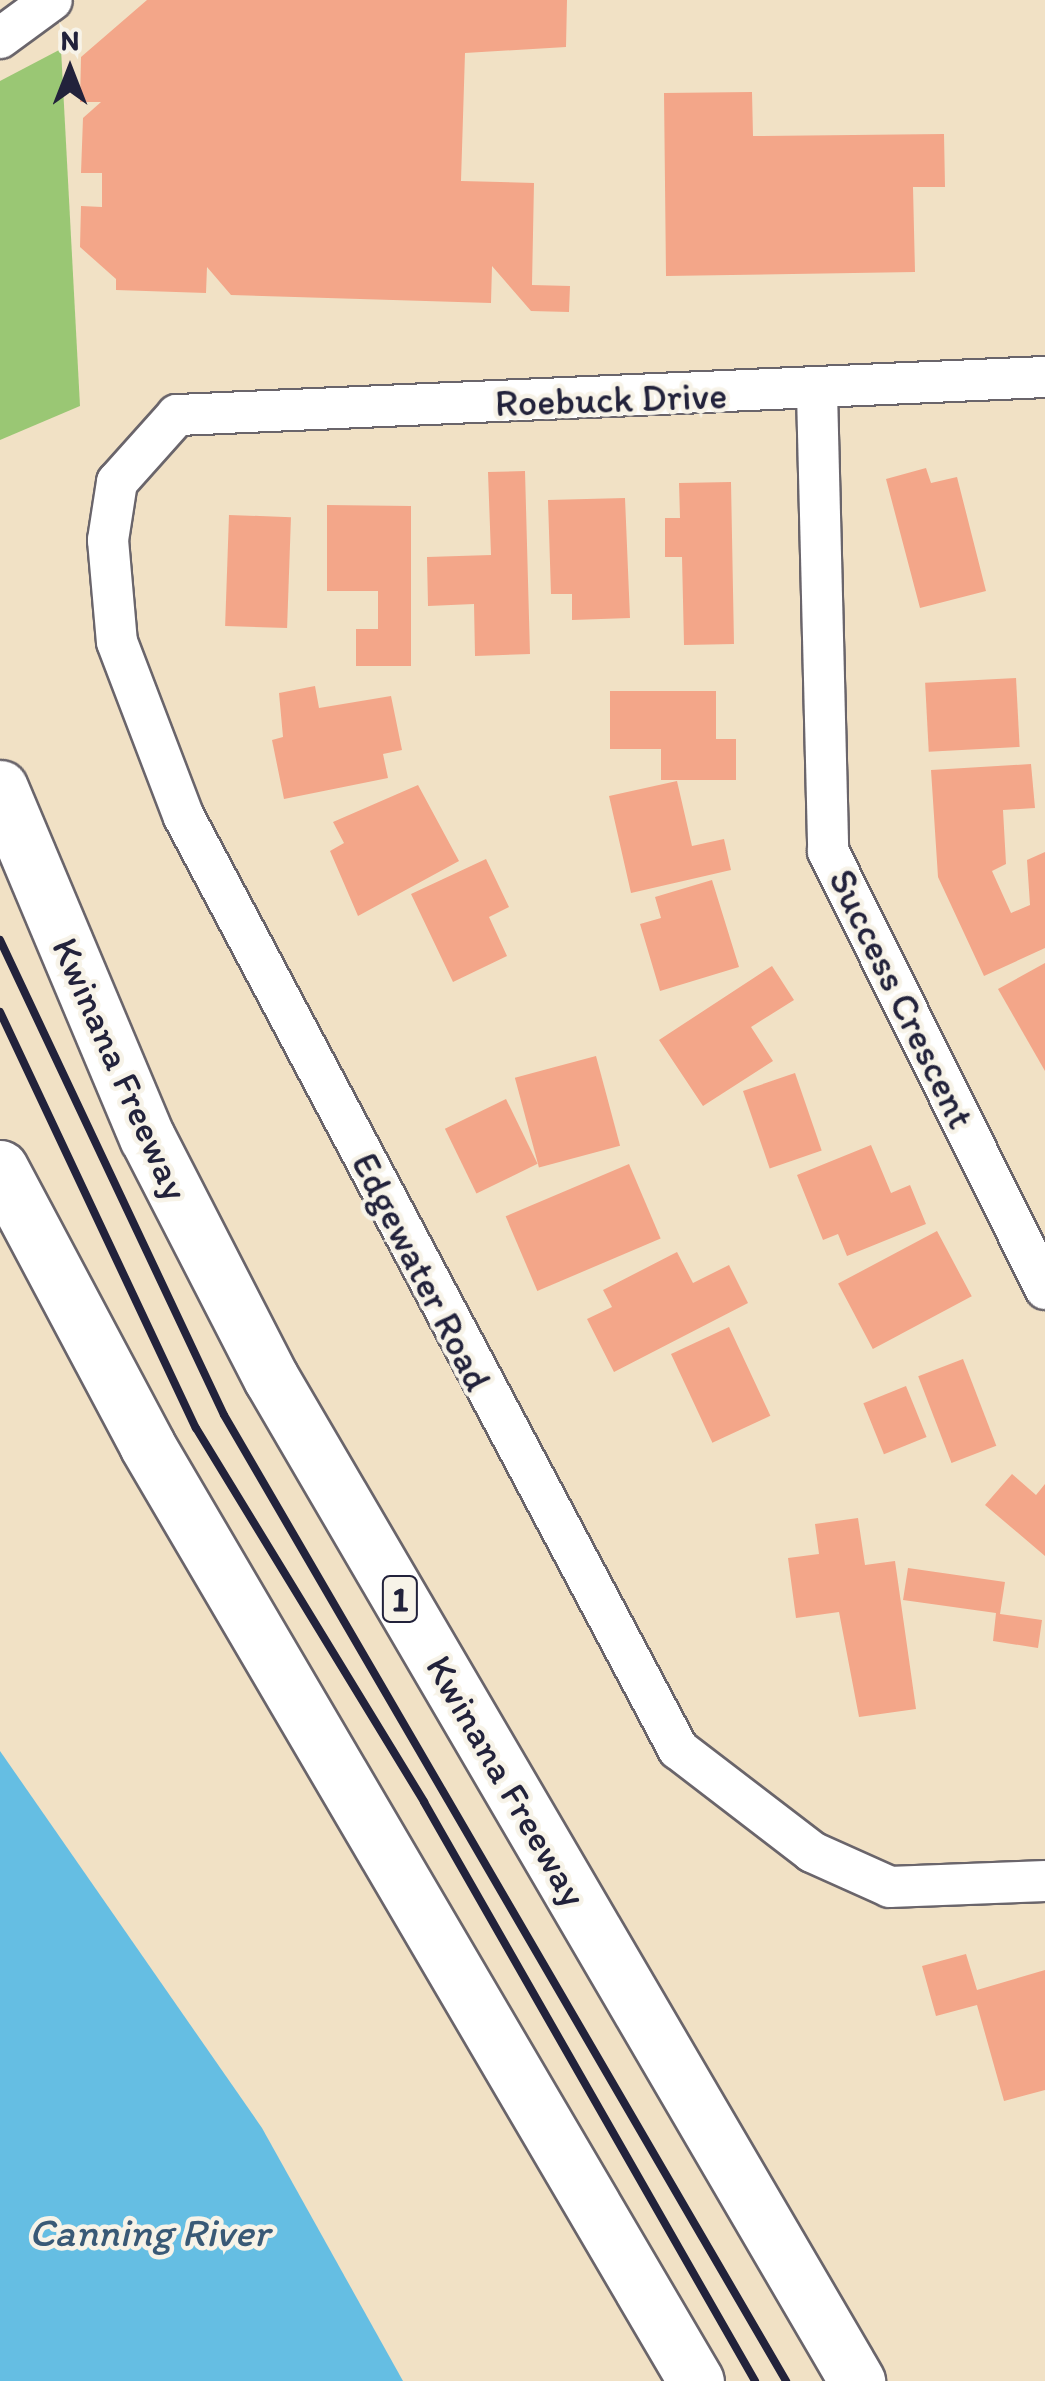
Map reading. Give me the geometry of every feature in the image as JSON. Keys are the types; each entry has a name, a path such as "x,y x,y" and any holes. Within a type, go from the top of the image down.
{"highway":[{"name":"Kwinana Freeway","path":"0,788 147,1137 271,1378 856,2381"},
{"path":"0,1168 147,1445 696,2381"}],"street":[{"path":"0,38 52,0"},
{"name":"Roebuck Drive","path":"176,415 816,392 1045,378"},
{"name":"Success Crescent","path":"816,392 828,851 1045,1289"},
{"name":"Edgewater Road","path":"176,415 117,482 108,540 117,642 184,817 678,1750 812,1852 890,1887 1045,1881"}],"green space":[{"path":"61,49 80,406 0,440 0,81"}],"water":[{"name":"Canning River","path":"0,1751 262,2128 403,2381 0,2381"}],"building":[{"path":"147,0 567,0 566,47 465,53 461,181 534,183 532,285 570,286 569,312 531,311 492,266 491,303 231,295 207,267 206,293 116,290 116,279 80,247 81,206 102,207 102,173 81,173 83,118 101,102 80,102 81,57"},
{"path":"752,92 753,136 944,134 945,187 913,187 915,272 666,276 664,93"},
{"path":"926,468 931,483 957,477 986,591 920,608 886,479"},
{"path":"525,471 530,654 475,656 474,604 428,606 427,557 491,555 488,472"},
{"path":"731,482 734,644 684,645 682,557 665,557 665,518 680,518 679,483"},
{"path":"625,498 630,618 572,620 572,594 551,594 548,500"},
{"path":"327,505 411,506 411,666 356,666 356,629 378,629 378,591 327,591"},
{"path":"229,515 291,517 287,628 225,626"},
{"path":"1016,678 1020,747 929,752 925,683"},
{"path":"315,686 319,708 391,696 402,750 383,754 388,778 284,799 272,740 283,737 279,693"},
{"path":"610,691 716,691 716,739 736,739 736,780 661,780 661,749 610,749"},
{"path":"1031,764 1035,808 1003,810 1006,864 992,871 1011,913 1030,905 1027,860 1045,852 1045,948 984,976 938,877 931,770"},
{"path":"677,781 692,846 724,839 731,870 631,893 609,796"},
{"path":"418,785 459,861 358,916 330,851 344,843 333,822"},
{"path":"486,859 509,907 489,917 507,956 453,982 411,894"},
{"path":"712,880 739,967 660,991 640,924 661,918 655,897"},
{"path":"1045,963 1045,1071 998,989"},
{"path":"772,966 794,1000 751,1027 773,1061 703,1106 659,1040"},
{"path":"596,1056 620,1146 539,1168 515,1078"},
{"path":"795,1073 822,1151 770,1168 743,1091"},
{"path":"506,1099 538,1164 476,1194 445,1129"},
{"path":"871,1145 891,1193 910,1185 926,1224 847,1256 838,1234 823,1240 797,1175"},
{"path":"629,1164 661,1239 537,1291 506,1216"},
{"path":"937,1231 972,1296 873,1349 838,1284"},
{"path":"677,1252 693,1283 729,1265 748,1303 614,1372 587,1319 612,1307 603,1290"},
{"path":"729,1327 770,1416 712,1443 671,1354"},
{"path":"963,1359 996,1446 952,1463 918,1376"},
{"path":"906,1386 927,1437 884,1454 863,1403"},
{"path":"1012,1474 1036,1495 1045,1484 1045,1556 985,1505"},
{"path":"858,1518 865,1565 895,1561 916,1709 859,1717 839,1612 796,1618 788,1558 819,1554 815,1524"},
{"path":"908,1568 1005,1582 1000,1614 1042,1620 1038,1648 993,1641 996,1613 903,1600"},
{"path":"966,1954 977,1990 1045,1970 1045,2090 1004,2101 977,2005 936,2016 922,1966"}],"railway":[{"path":"0,940 224,1415 786,2381"},
{"path":"0,1012 196,1428 424,1802 755,2381"}]}
